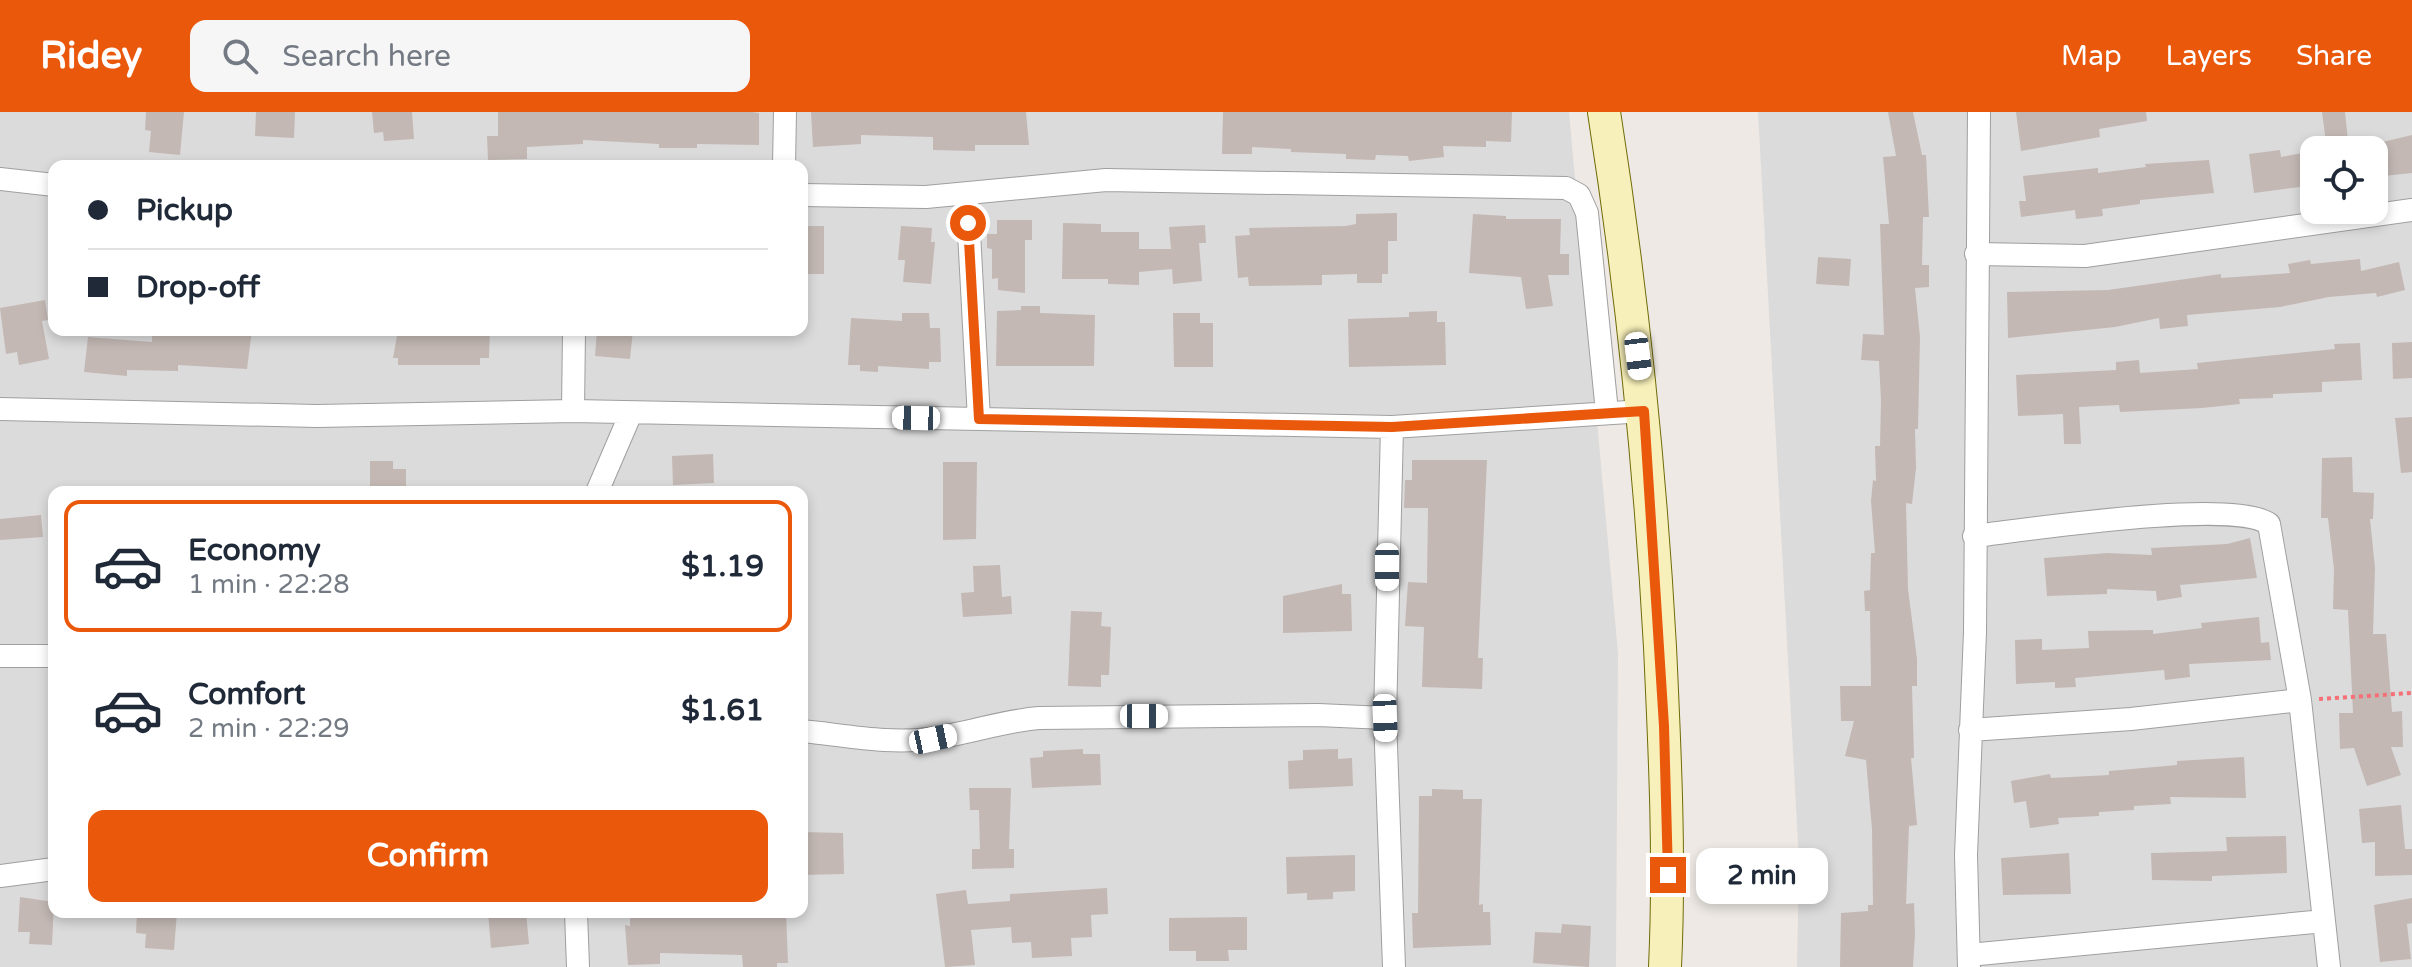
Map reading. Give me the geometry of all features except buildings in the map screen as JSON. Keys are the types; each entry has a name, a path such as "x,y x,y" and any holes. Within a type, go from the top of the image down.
{"street":[{"path":"784,160 785,112"},
{"path":"1604,112 1644,411 1665,753 1668,875 1665,967"},
{"path":"1979,112 1974,536 1966,855 1969,961 2324,921"},
{"path":"0,179 48,184"},
{"path":"808,195 967,195 1106,180 1566,188 1579,195 1587,213 1607,412"},
{"path":"967,195 979,419"},
{"path":"1976,254 2085,256 2412,210"},
{"path":"573,411 574,336"},
{"path":"0,409 317,416 573,411 1392,427 1644,411"},
{"path":"600,486 631,413"},
{"path":"1392,427 1385,718 1394,967"},
{"path":"1974,536 2205,514 2260,517 2269,524 2274,537 2300,700 2329,967"},
{"path":"0,656 48,656"},
{"path":"1970,730 2131,719 2300,700"},
{"path":"808,732 909,740 933,739 1007,720 1039,718 1318,715 1385,718"},
{"path":"0,876 48,870"},
{"path":"576,918 578,967"}],"path":[{"path":"2300,700 2412,693"}],"shaded area":[{"path":"0,112 1569,112 1618,653 1616,967 0,967"},
{"path":"1758,112 2412,112 2412,967 1797,967 1799,861"}],"route":[{"path":"968,223 979,419 1392,427 1644,411 1664,726 1668,875"}]}
